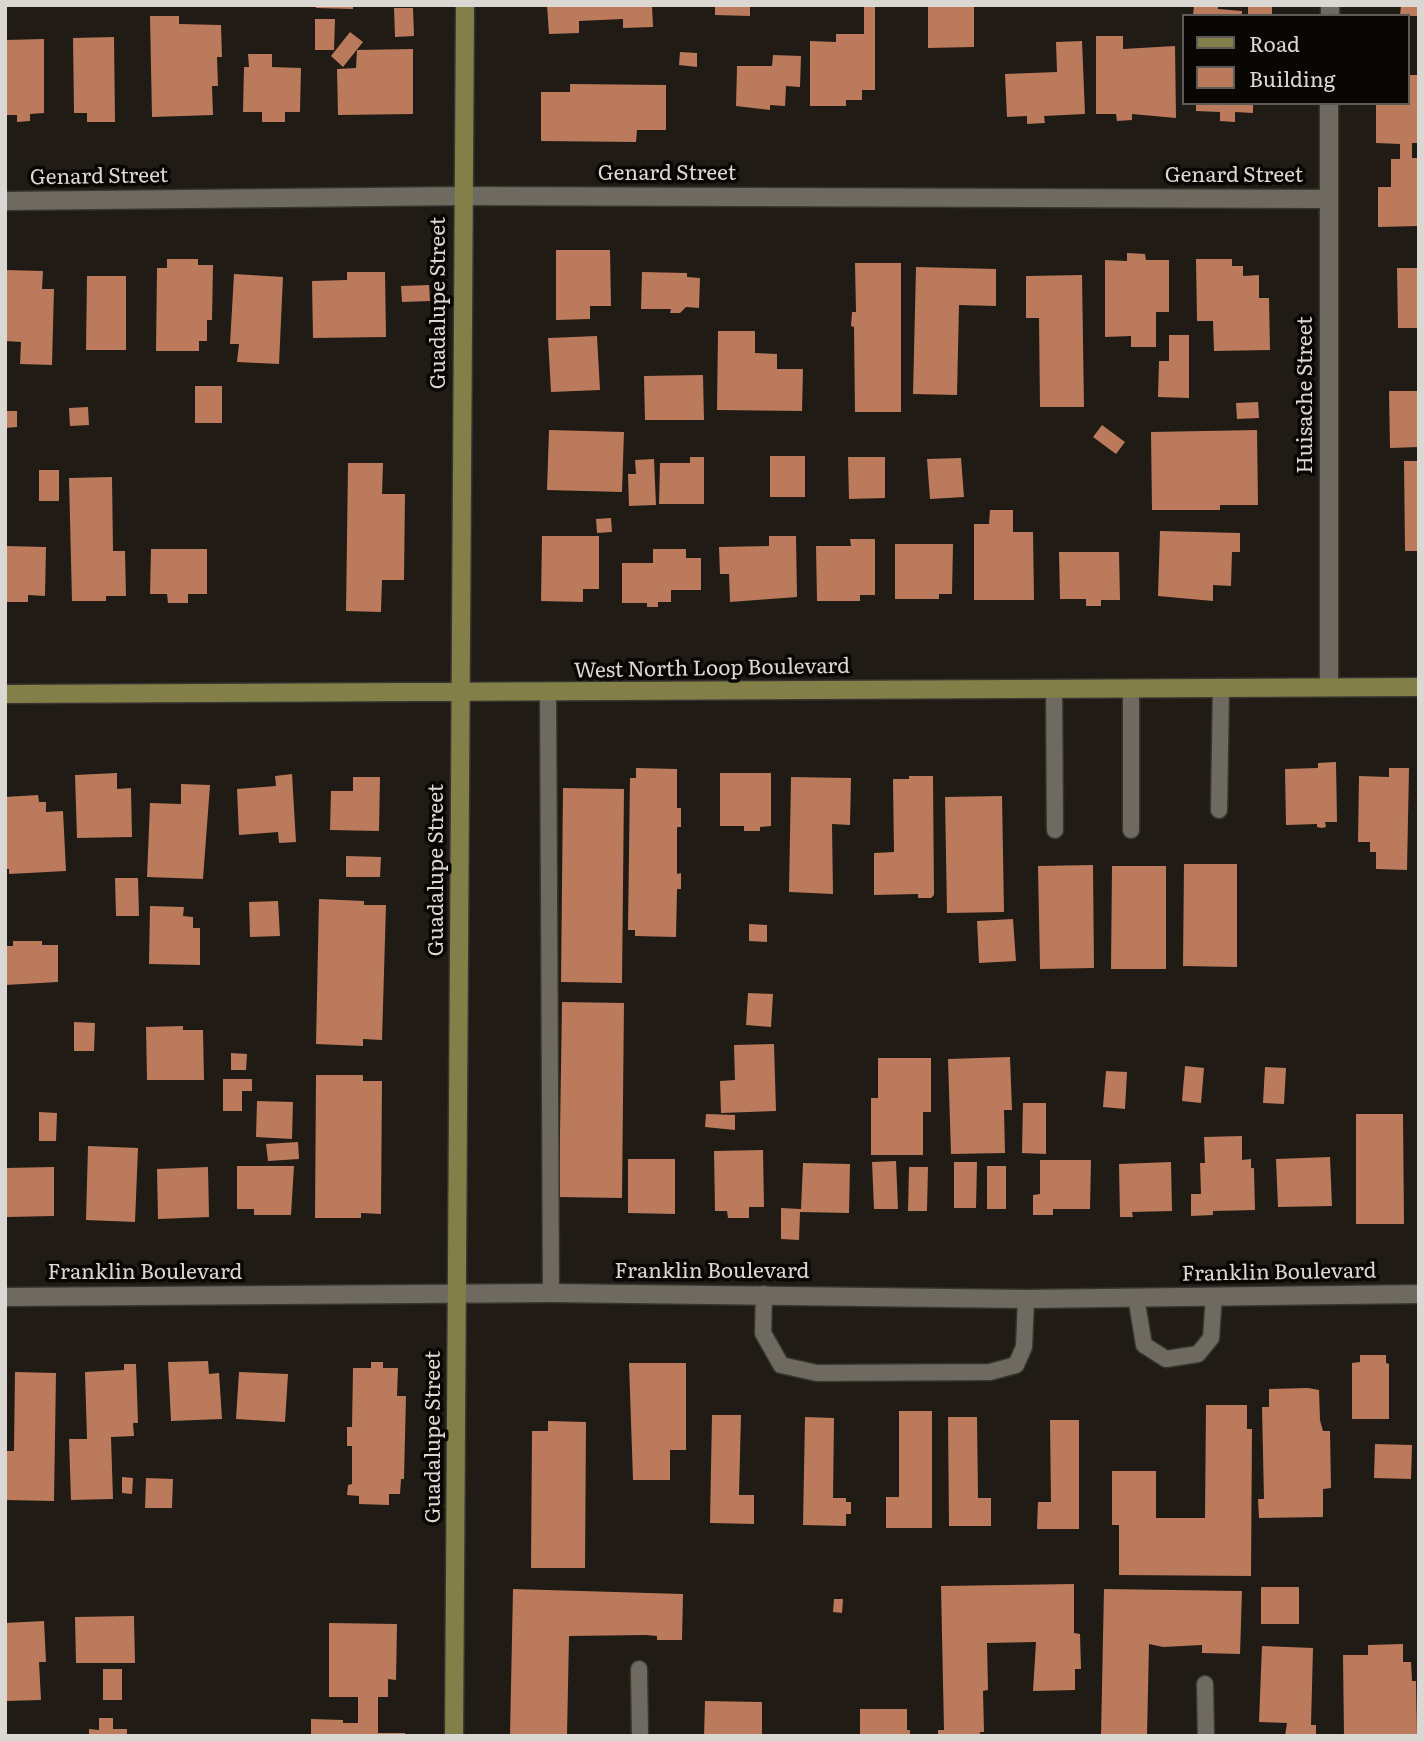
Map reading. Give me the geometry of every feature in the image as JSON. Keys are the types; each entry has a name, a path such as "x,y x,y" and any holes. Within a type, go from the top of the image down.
{"street":[{"name":"Guadalupe Street","path":"454,1736 465,5"},
{"name":"Huisache Street","path":"1329,105 1329,686"},
{"name":"Genard Street","path":"5,201 463,196 1328,199"},
{"name":"West North Loop Boulevard","path":"5,695 1419,687"},
{"name":"Franklin Boulevard","path":"5,1297 551,1293 1026,1299 1419,1294"}],"lane":[{"path":"1219,810 1221,687"},
{"path":"1054,688 1055,830"},
{"path":"1131,688 1132,830"},
{"path":"548,693 551,1293"},
{"path":"764,1294 763,1333 781,1365 817,1373 990,1372 1016,1365 1024,1347 1026,1299"},
{"path":"1136,1297 1144,1345 1166,1359 1198,1354 1211,1338 1214,1296"},
{"path":"639,1669 640,1736"},
{"path":"1205,1684 1206,1736"}],"building":[{"path":"316,5 353,5 353,9 316,8"},
{"path":"547,5 652,5 653,27 623,28 623,19 579,21 579,33 549,34"},
{"path":"715,5 750,5 750,16 715,15"},
{"path":"864,5 875,5 875,90 862,90 862,100 846,100 846,106 810,106 810,41 836,42 836,34 864,34"},
{"path":"928,5 974,5 974,47 928,48"},
{"path":"1194,5 1218,5 1218,9 1242,11 1242,14 1193,14"},
{"path":"1248,5 1272,5 1272,14 1248,14"},
{"path":"1401,5 1419,5 1419,16 1400,14"},
{"path":"394,8 413,8 414,36 395,37"},
{"path":"150,16 179,16 179,24 221,25 222,57 217,57 218,86 212,86 213,115 152,117"},
{"path":"315,19 335,19 334,50 315,50"},
{"path":"350,32 363,42 343,67 331,56"},
{"path":"1096,36 1123,36 1123,49 1175,46 1176,118 1132,114 1132,120 1117,121 1116,114 1096,114"},
{"path":"114,37 115,122 87,122 87,113 74,113 73,38"},
{"path":"44,39 44,113 30,114 30,121 17,122 17,115 5,115 5,40"},
{"path":"1082,41 1085,114 1044,116 1045,123 1027,124 1027,116 1007,117 1005,74 1057,72 1056,42"},
{"path":"413,49 413,114 338,115 337,69 356,68 357,50"},
{"path":"680,52 697,53 697,67 679,65"},
{"path":"248,54 272,54 272,67 301,68 300,112 285,112 285,122 262,122 262,112 243,112 244,67 249,67"},
{"path":"773,55 801,56 800,87 786,86 785,106 770,105 770,110 736,106 737,66 772,66"},
{"path":"1410,75 1419,75 1419,143 1412,143 1412,158 1419,158 1419,226 1378,227 1378,187 1391,187 1391,159 1400,159 1400,144 1376,143 1376,105 1410,105"},
{"path":"570,84 666,85 666,130 637,130 636,142 541,141 541,92 570,92"},
{"path":"1196,105 1253,105 1253,113 1235,112 1235,122 1220,121 1220,112 1196,111"},
{"path":"556,250 610,250 611,306 590,306 590,319 556,320"},
{"path":"1127,253 1145,254 1146,260 1169,260 1169,312 1156,312 1156,347 1131,347 1131,336 1105,337 1105,260 1127,261"},
{"path":"167,259 198,259 198,265 213,265 212,320 207,320 207,341 199,341 199,351 156,351 157,268 167,268"},
{"path":"1196,259 1232,259 1232,266 1243,266 1243,276 1259,275 1259,298 1269,298 1270,350 1214,351 1213,321 1197,321"},
{"path":"855,263 901,263 901,412 855,412 854,327 851,326 852,312 856,312"},
{"path":"916,267 996,269 996,306 959,305 957,395 913,394"},
{"path":"1397,268 1419,268 1419,328 1398,328"},
{"path":"5,270 43,271 42,289 54,289 52,365 20,364 21,342 5,341"},
{"path":"347,272 385,272 386,337 313,338 312,281 347,280"},
{"path":"642,272 687,273 687,277 700,278 699,308 686,307 680,313 670,313 671,309 641,309"},
{"path":"234,274 283,277 279,364 237,362 239,344 230,344"},
{"path":"1082,275 1084,407 1040,407 1039,318 1026,318 1026,276"},
{"path":"87,276 126,276 126,350 86,350"},
{"path":"429,285 430,301 402,302 401,286"},
{"path":"718,331 755,331 755,353 777,354 777,369 803,369 802,411 717,410"},
{"path":"1169,335 1189,335 1189,398 1158,397 1159,361 1169,361"},
{"path":"597,336 600,390 551,392 548,338"},
{"path":"703,375 704,420 645,420 644,376"},
{"path":"195,386 222,386 222,423 195,423"},
{"path":"1389,391 1419,391 1419,447 1390,448"},
{"path":"1258,402 1259,418 1237,419 1236,403"},
{"path":"88,407 89,425 70,426 69,408"},
{"path":"5,411 17,411 17,427 5,428"},
{"path":"1102,425 1125,442 1116,454 1093,437"},
{"path":"549,430 624,432 622,492 547,490"},
{"path":"1257,430 1258,505 1220,505 1220,510 1152,510 1151,432"},
{"path":"770,456 805,456 805,497 770,497"},
{"path":"690,457 704,457 704,504 659,504 660,463 690,463"},
{"path":"848,457 885,457 885,498 849,499"},
{"path":"961,458 964,497 930,499 927,459"},
{"path":"654,459 656,505 629,506 628,474 636,474 635,460"},
{"path":"1404,461 1419,461 1419,551 1405,551"},
{"path":"348,463 383,463 382,494 405,494 404,580 382,580 381,612 346,611"},
{"path":"39,470 59,470 59,501 39,501"},
{"path":"112,477 113,551 125,551 126,596 106,596 106,601 72,601 69,478"},
{"path":"990,510 1013,510 1013,532 1033,532 1034,600 974,600 974,524 989,524"},
{"path":"611,518 612,532 597,533 596,519"},
{"path":"1160,531 1240,533 1240,552 1232,552 1231,586 1213,585 1213,601 1158,596"},
{"path":"542,536 599,536 599,589 583,589 583,602 541,601"},
{"path":"769,536 796,536 797,597 730,602 729,574 720,574 719,547 769,546"},
{"path":"850,539 875,539 875,595 860,595 860,601 817,601 816,546 851,546"},
{"path":"895,544 953,544 952,594 939,594 939,599 895,599"},
{"path":"5,546 46,547 45,596 28,595 28,602 5,602"},
{"path":"151,549 207,549 207,594 188,594 188,603 168,603 167,594 150,594"},
{"path":"653,549 686,549 686,558 701,558 701,590 671,590 671,602 658,602 658,607 647,607 647,603 622,603 622,563 653,563"},
{"path":"1059,552 1119,552 1120,600 1101,600 1101,606 1086,606 1086,599 1060,599"},
{"path":"1336,762 1337,822 1325,822 1326,827 1322,828 1317,827 1317,824 1286,825 1285,769 1318,768 1318,763"},
{"path":"636,768 677,769 677,808 681,808 681,827 677,827 677,874 681,873 681,889 677,889 676,937 635,936 635,930 628,930 630,778 636,778"},
{"path":"1389,768 1409,768 1407,870 1376,869 1376,852 1370,852 1370,842 1358,842 1359,776 1389,777"},
{"path":"117,773 117,789 131,788 132,837 77,838 75,775"},
{"path":"720,773 771,773 771,826 760,827 760,831 744,831 744,826 720,826"},
{"path":"292,774 296,842 279,843 278,832 239,835 237,789 276,786 275,776"},
{"path":"909,776 933,776 934,895 931,898 918,898 918,894 874,895 874,853 894,852 893,779 909,779"},
{"path":"353,777 380,777 379,831 330,830 331,791 353,791"},
{"path":"791,777 851,778 850,825 832,824 833,894 789,892"},
{"path":"181,784 210,785 203,879 147,877 150,803 181,804"},
{"path":"563,788 624,789 622,983 561,982"},
{"path":"38,795 39,802 46,802 46,812 63,811 66,871 9,874 9,869 5,869 5,797"},
{"path":"1002,796 1004,912 947,913 945,797"},
{"path":"346,856 381,857 380,877 346,877"},
{"path":"1184,864 1237,864 1237,967 1183,966"},
{"path":"1093,865 1094,968 1040,969 1038,866"},
{"path":"1112,866 1166,866 1166,969 1111,969"},
{"path":"115,878 138,878 139,916 116,916"},
{"path":"319,899 386,905 382,1040 363,1039 363,1046 316,1044"},
{"path":"278,901 280,936 250,937 249,902"},
{"path":"150,906 184,907 183,916 193,917 193,928 200,928 200,965 149,964"},
{"path":"1013,919 1016,961 979,963 977,921"},
{"path":"749,924 767,925 767,942 749,941"},
{"path":"13,941 42,941 42,945 58,945 58,982 5,985 5,946 13,946"},
{"path":"748,993 773,994 771,1027 746,1025"},
{"path":"562,1002 624,1003 622,1198 559,1197"},
{"path":"74,1022 95,1023 94,1051 74,1051"},
{"path":"183,1026 183,1030 203,1030 204,1080 147,1080 146,1027"},
{"path":"774,1044 776,1111 721,1113 720,1081 735,1080 734,1045"},
{"path":"231,1053 247,1054 246,1070 231,1070"},
{"path":"1010,1057 1012,1110 1004,1110 1005,1153 951,1154 948,1059"},
{"path":"878,1058 931,1058 931,1112 923,1112 923,1155 871,1155 871,1098 878,1098"},
{"path":"1185,1066 1204,1068 1201,1103 1182,1101"},
{"path":"1265,1067 1286,1068 1284,1104 1263,1103"},
{"path":"1106,1071 1127,1072 1125,1109 1103,1107"},
{"path":"316,1075 363,1075 363,1081 382,1081 381,1214 361,1213 361,1218 315,1218"},
{"path":"223,1079 252,1079 252,1091 242,1091 242,1111 223,1111"},
{"path":"257,1101 293,1102 292,1139 256,1137"},
{"path":"1023,1103 1046,1103 1046,1154 1022,1153"},
{"path":"39,1112 57,1113 56,1141 39,1141"},
{"path":"706,1114 735,1115 735,1130 705,1127"},
{"path":"1356,1114 1403,1114 1404,1224 1356,1224"},
{"path":"1242,1136 1242,1160 1251,1159 1251,1168 1254,1168 1255,1210 1213,1211 1213,1215 1191,1216 1191,1194 1201,1194 1200,1163 1205,1163 1204,1137"},
{"path":"298,1142 299,1159 268,1161 266,1144"},
{"path":"88,1146 138,1148 135,1222 86,1220"},
{"path":"763,1150 764,1207 749,1207 749,1218 728,1218 727,1211 715,1211 714,1151"},
{"path":"1330,1157 1332,1206 1278,1207 1276,1159"},
{"path":"628,1159 675,1159 675,1214 628,1213"},
{"path":"1040,1160 1091,1160 1090,1209 1053,1209 1053,1215 1033,1215 1033,1195 1040,1194"},
{"path":"896,1161 898,1209 874,1209 872,1162"},
{"path":"954,1162 977,1162 976,1208 954,1208"},
{"path":"1171,1162 1172,1211 1132,1212 1133,1217 1120,1217 1119,1164"},
{"path":"803,1163 850,1164 849,1213 800,1212 799,1240 781,1239 781,1208 801,1209"},
{"path":"237,1166 294,1166 291,1215 254,1215 254,1209 237,1209"},
{"path":"987,1166 1006,1166 1006,1209 987,1209"},
{"path":"54,1167 54,1216 7,1217 6,1168"},
{"path":"208,1167 209,1217 158,1219 157,1169"},
{"path":"909,1167 928,1167 927,1211 908,1211"},
{"path":"1360,1355 1386,1355 1386,1363 1389,1364 1389,1419 1352,1419 1352,1363 1360,1362"},
{"path":"208,1361 209,1374 219,1373 222,1419 171,1421 168,1362"},
{"path":"371,1362 383,1362 383,1368 398,1368 397,1396 406,1396 404,1479 401,1479 400,1494 389,1494 389,1505 359,1504 359,1496 347,1495 348,1485 352,1484 352,1446 347,1446 347,1427 352,1427 353,1368 371,1368"},
{"path":"629,1363 686,1363 686,1450 670,1450 670,1480 633,1480"},
{"path":"124,1364 136,1364 138,1423 133,1423 134,1436 111,1437 113,1499 71,1500 69,1439 87,1439 85,1372 124,1370"},
{"path":"15,1372 56,1373 54,1501 5,1500 5,1451 14,1451"},
{"path":"239,1372 288,1374 285,1422 236,1419"},
{"path":"1269,1389 1319,1390 1320,1420 1323,1431 1330,1431 1331,1488 1323,1489 1323,1517 1259,1518 1258,1499 1264,1499 1262,1407 1269,1407"},
{"path":"1206,1405 1247,1405 1247,1429 1252,1429 1251,1576 1119,1575 1119,1525 1112,1525 1112,1471 1156,1471 1156,1518 1205,1518"},
{"path":"899,1411 932,1411 932,1528 886,1528 886,1497 899,1497"},
{"path":"712,1415 741,1415 739,1495 754,1495 754,1524 710,1523"},
{"path":"805,1417 834,1418 833,1498 846,1498 846,1502 851,1502 851,1514 846,1514 846,1526 803,1525"},
{"path":"948,1417 977,1417 978,1498 991,1498 991,1526 949,1526"},
{"path":"1050,1420 1079,1420 1079,1529 1037,1529 1038,1502 1051,1502"},
{"path":"548,1421 586,1422 585,1568 531,1568 532,1431 548,1431"},
{"path":"1375,1444 1412,1445 1411,1479 1374,1478"},
{"path":"122,1477 133,1478 132,1494 122,1493"},
{"path":"146,1478 173,1479 172,1508 145,1508"},
{"path":"1074,1584 1074,1633 1080,1634 1081,1669 1075,1669 1075,1690 1033,1691 1036,1642 987,1643 988,1690 983,1691 984,1732 980,1732 980,1736 938,1736 938,1730 944,1730 941,1586"},
{"path":"1261,1587 1299,1587 1299,1624 1261,1624"},
{"path":"513,1589 683,1594 682,1640 657,1640 657,1636 646,1635 569,1636 567,1736 510,1736"},
{"path":"1104,1589 1242,1591 1240,1654 1202,1653 1202,1645 1163,1647 1149,1644 1147,1736 1101,1736"},
{"path":"834,1599 843,1599 842,1613 833,1612"},
{"path":"134,1616 135,1663 76,1663 75,1617"},
{"path":"44,1621 46,1662 39,1662 41,1700 5,1701 5,1623"},
{"path":"329,1623 397,1624 396,1680 388,1679 388,1697 378,1697 378,1733 405,1733 405,1736 311,1736 311,1719 358,1723 358,1697 329,1697"},
{"path":"1403,1644 1403,1662 1411,1662 1412,1681 1416,1681 1417,1736 1344,1736 1343,1655 1368,1655 1368,1645"},
{"path":"1262,1646 1313,1648 1311,1725 1316,1725 1316,1736 1285,1736 1287,1723 1259,1722"},
{"path":"103,1669 122,1669 122,1700 103,1700"},
{"path":"705,1701 762,1702 762,1736 704,1736"},
{"path":"860,1709 907,1709 907,1730 910,1730 910,1736 860,1736"},
{"path":"99,1718 113,1718 113,1729 127,1729 127,1736 89,1736 89,1729 99,1730"}]}
